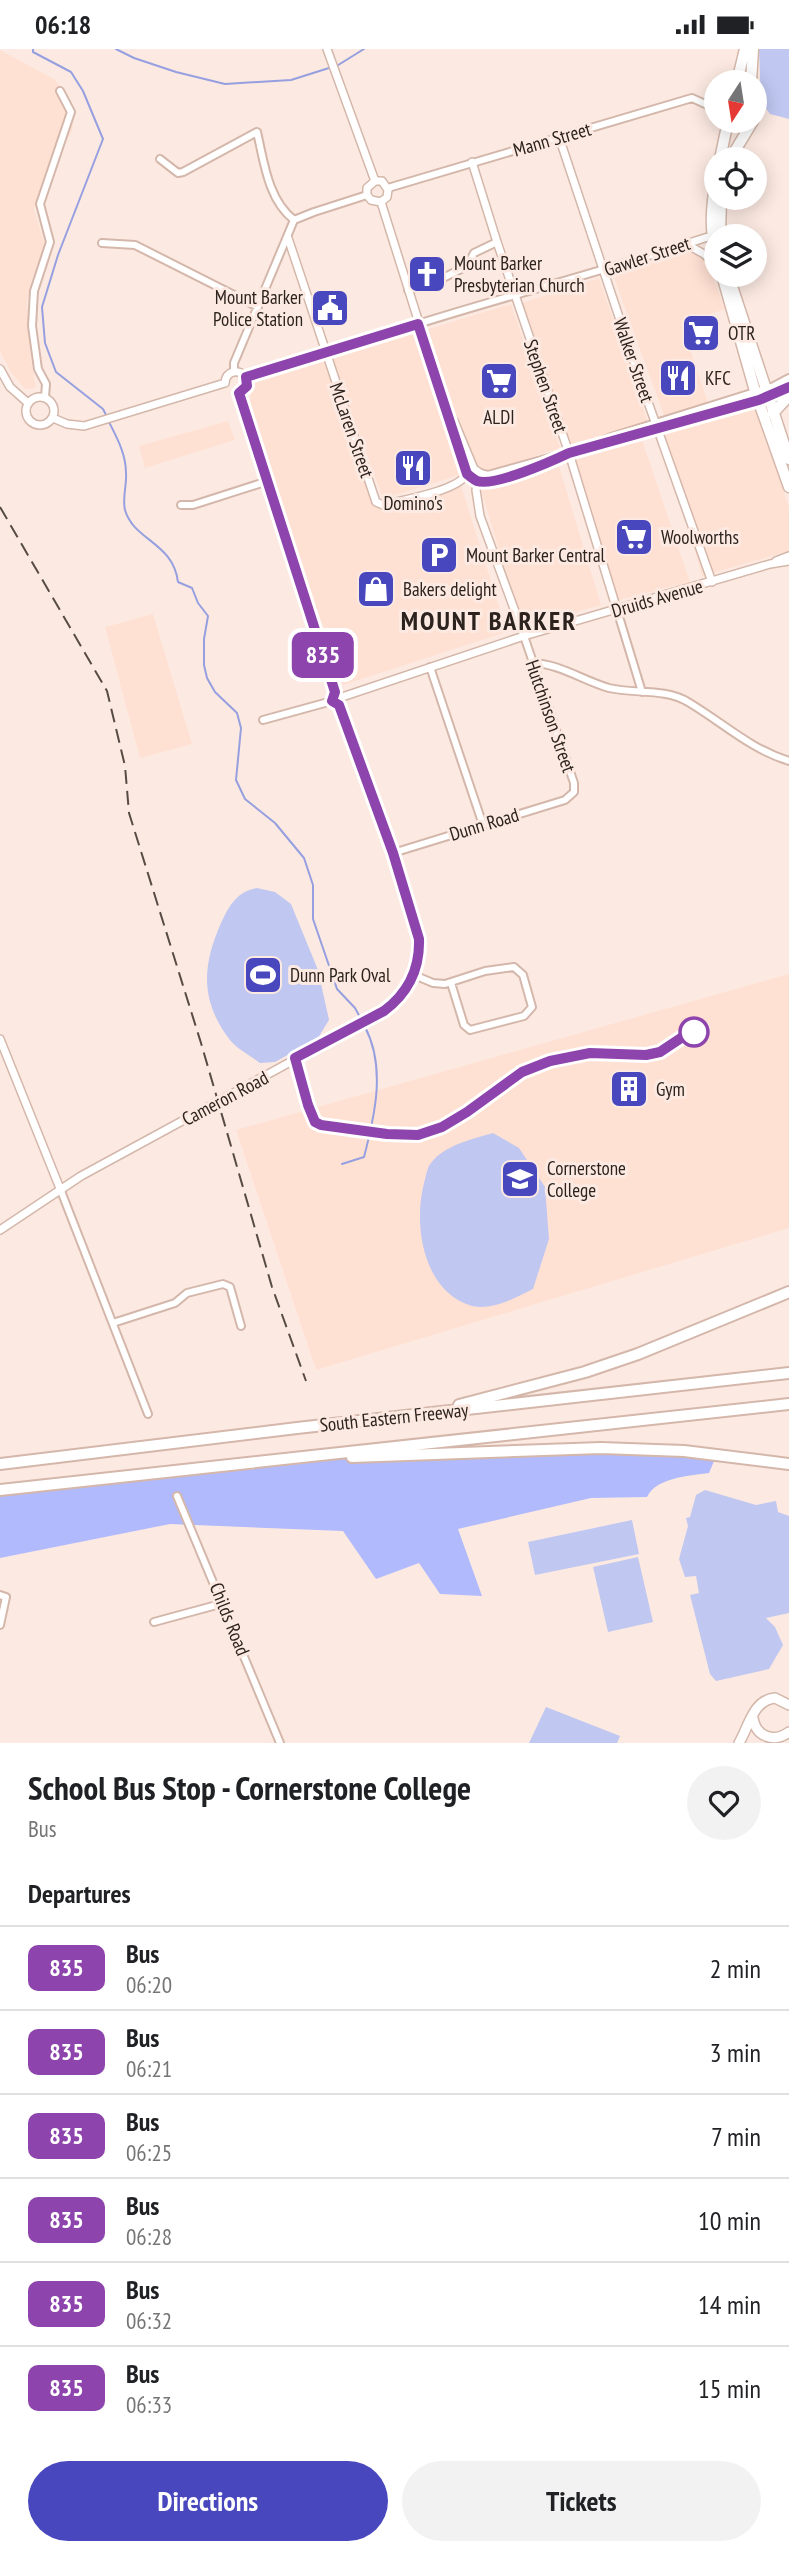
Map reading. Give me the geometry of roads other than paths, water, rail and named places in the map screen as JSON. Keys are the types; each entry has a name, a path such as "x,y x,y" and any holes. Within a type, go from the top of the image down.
{"highway":[{"path":"422,1414 584,1372 638,1354 789,1292"},
{"name":"South Eastern Freeway","path":"0,1464 789,1373"},
{"name":"South Eastern Freeway","path":"0,1490 789,1404"},
{"path":"286,1458 601,1448 684,1451 789,1464"}],"main road":[{"path":"740,70 745,49"},
{"path":"752,70 753,49"},
{"path":"726,287 762,394 773,413 789,459"},
{"path":"732,287 789,487"},
{"path":"773,413 789,396"},
{"path":"739,1743 758,1705 768,1699 788,1702"},
{"path":"753,1716 759,1733 767,1741 789,1732"}],"street":[{"path":"327,50 375,181"},
{"path":"45,397 46,384 34,354 32,303 50,242 40,204 71,112 60,91"},
{"name":"Mann Street","path":"388,188 692,98 704,104"},
{"path":"160,159 178,173 183,172 257,132 271,187 285,213 294,220"},
{"name":"Walker Street","path":"559,137 656,426 712,582"},
{"name":"Stephen Street","path":"472,162 569,453 642,692"},
{"path":"375,181 382,181 388,188 387,197 381,202 374,202 367,195 367,188 375,181"},
{"path":"234,372 234,363 294,220 367,195"},
{"name":"Hutchinson Street","path":"381,202 467,474"},
{"name":"McLaren Street","path":"288,238 376,502 383,505 443,488 463,481 467,474"},
{"name":"Gawler Street","path":"246,377 514,294 604,271 704,239"},
{"path":"408,291 467,266 474,253 497,242"},
{"path":"102,243 135,245 258,307"},
{"path":"686,244 704,254"},
{"path":"0,369 10,387 28,403"},
{"path":"53,418 74,426 101,422 117,417 231,390 247,386 246,377 240,372 229,374 231,390"},
{"path":"762,394 789,378"},
{"path":"467,474 488,482 539,467 569,453 789,387"},
{"name":"Cameron Road","path":"0,1230 82,1176 143,1141 363,1023 397,1001 414,975 419,939 393,853 335,699 268,481 231,390"},
{"name":"Hutchinson Street","path":"441,393 479,477 476,490 480,516 575,783 574,792"},
{"path":"37,397 45,397 54,405 53,418 42,425 33,423 26,414 28,403 37,397"},
{"path":"181,505 193,505 268,481"},
{"name":"Druids Avenue","path":"770,565 789,555"},
{"name":"Druids Avenue","path":"335,699 344,703 345,696 524,636 789,561"},
{"path":"532,663 546,664 609,688 685,700 748,742 789,761"},
{"path":"430,667 482,825"},
{"path":"263,720 335,699"},
{"name":"Dunn Road","path":"393,853 565,800 574,792"},
{"path":"414,975 438,984 451,983 485,971 514,967 523,975 532,1007 524,1016 470,1030 464,1024 451,983"},
{"path":"0,1039 148,1414"},
{"path":"113,1323 175,1303 187,1293 223,1283 230,1287 241,1326"},
{"name":"Childs Road","path":"177,1496 280,1743"},
{"path":"0,1595 6,1597 0,1625"},
{"path":"154,1622 223,1603"}],"waterway":[{"path":"33,49 33,52 71,72 83,91 103,139 58,255 42,307 45,343 56,372 103,409 107,417"},
{"path":"116,49 176,72 225,84 291,80 329,68"},
{"path":"335,67 364,49"},
{"path":"109,422 124,459 124,506 130,520 136,529 169,558 178,582 192,588 198,603 208,616 204,639 207,678 215,692 237,713 241,728 236,780 245,799 275,823 304,858 313,885 313,919 337,989 355,1008 361,1019"},
{"path":"342,1164 364,1157 375,1108 375,1058 365,1027"}],"railway":[{"path":"0,507 107,691 125,766 129,813 201,1043 272,1287 306,1381"}],"place":[{"name":"Mount Barker Presbyterian Church","path":"427,274"},
{"name":"Mount Barker Police Station","path":"330,308"},
{"name":"OTR","path":"701,333"},
{"name":"KFC","path":"678,378"},
{"name":"ALDI","path":"499,381"},
{"name":"Domino's","path":"413,468"},
{"name":"Woolworths","path":"634,537"},
{"name":"Mount Barker Central","path":"439,555"},
{"name":"Bakers delight","path":"376,589"},
{"name":"Dunn Park Oval","path":"263,975"},
{"name":"Gym","path":"629,1089"},
{"name":"Cornerstone College","path":"520,1179"}],"district":[{"name":"MOUNT BARKER","path":"489,621"}]}
